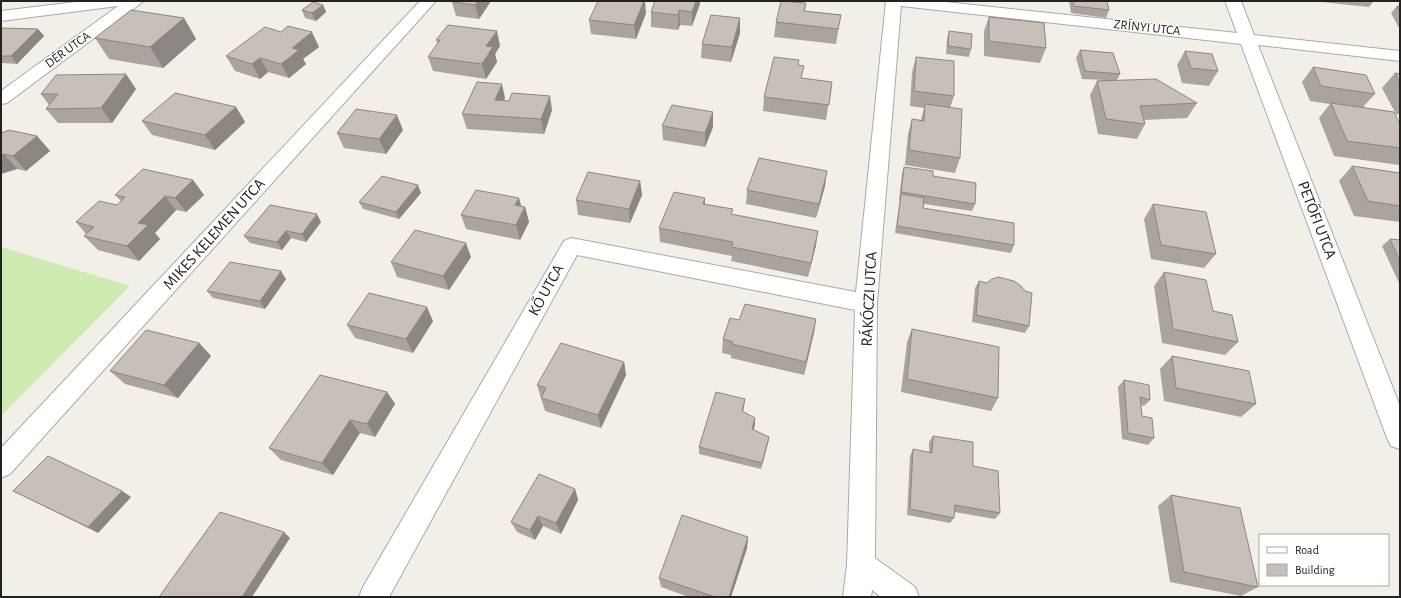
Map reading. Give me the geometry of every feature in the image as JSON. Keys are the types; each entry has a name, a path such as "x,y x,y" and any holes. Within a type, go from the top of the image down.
{"street":[{"path":"1,16 121,1"},
{"name":"DÉR UTCA","path":"1,99 135,1"},
{"name":"MIKES KELEMEN UTCA","path":"1,466 428,1"},
{"name":"ZRÍNYI UTCA","path":"894,1 1400,56"},
{"name":"RÁKÓCZI UTCA","path":"857,597 861,565 866,303 894,1"},
{"name":"PETŐFI UTCA","path":"1234,1 1400,438"},
{"name":"KŐ UTCA","path":"373,597 570,246 866,303"},
{"path":"861,565 905,597"}],"green space":[{"path":"1,247 130,286 1,416"}],"building":[{"path":"478,1 475,5 452,2"},
{"path":"598,1 644,1 634,25 589,20"},
{"path":"655,1 696,1 692,12 679,10 678,15 651,12"},
{"path":"781,1 806,3 804,11 841,15 838,29 776,22"},
{"path":"1073,1 1107,1 1109,10 1074,6"},
{"path":"313,2 323,5 312,13 302,10"},
{"path":"131,10 184,18 150,47 95,38"},
{"path":"711,15 740,18 732,47 702,44"},
{"path":"989,17 1044,23 1046,48 989,41"},
{"path":"448,25 497,31 486,46 493,47 482,64 428,57 440,40 436,40"},
{"path":"288,26 312,32 292,48 299,50 281,64 260,58 252,64 226,56 265,27 281,32"},
{"path":"1,28 38,29 11,56 1,56"},
{"path":"949,31 972,34 971,49 948,46"},
{"path":"1080,50 1113,53 1120,74 1085,71"},
{"path":"1185,51 1212,54 1218,71 1191,68"},
{"path":"774,57 799,60 798,65 804,66 801,78 832,82 829,105 764,97"},
{"path":"916,57 954,61 954,96 914,91"},
{"path":"1313,67 1366,75 1375,94 1321,86"},
{"path":"1395,73 1400,74 1400,83"},
{"path":"126,74 101,108 46,109 58,94 41,94 56,75"},
{"path":"1156,79 1197,103 1140,106 1145,124 1106,119 1097,81"},
{"path":"477,82 502,84 495,100 509,101 512,93 550,96 541,119 462,114"},
{"path":"175,93 236,107 205,135 142,121"},
{"path":"1331,103 1394,112 1400,124 1400,148 1347,141"},
{"path":"925,104 962,109 960,158 909,150 912,119 924,121"},
{"path":"672,105 713,112 705,133 662,126"},
{"path":"356,109 397,115 379,139 337,133"},
{"path":"9,130 37,136 13,156 4,154 1,155 1,133"},
{"path":"759,158 827,171 819,204 747,190"},
{"path":"1352,166 1400,173 1400,206 1368,201"},
{"path":"904,167 933,171 933,176 976,183 975,204 901,192"},
{"path":"143,169 193,180 175,198 165,196 138,223 148,225 127,246 84,236 94,227 76,222 99,201 117,205 125,197 115,195"},
{"path":"588,172 640,181 629,209 576,200"},
{"path":"382,176 418,185 396,212 359,202"},
{"path":"476,190 519,198 515,205 525,207 516,225 461,215"},
{"path":"674,192 705,198 703,204 733,209 731,214 818,231 811,263 732,247 733,242 659,228"},
{"path":"901,194 924,198 923,208 1014,223 1014,245 897,226"},
{"path":"1153,204 1206,212 1216,254 1161,245"},
{"path":"270,205 317,214 302,234 286,231 277,242 244,236"},
{"path":"415,230 466,243 443,276 391,262"},
{"path":"1390,239 1400,240 1400,261"},
{"path":"230,262 281,271 260,301 207,291"},
{"path":"1164,272 1206,280 1213,311 1232,315 1238,342 1173,329"},
{"path":"998,277 1014,281 1025,291 1032,293 1029,326 976,315 979,281 987,283"},
{"path":"369,293 427,307 406,339 347,325"},
{"path":"745,304 816,319 806,362 732,344 733,342 723,339 730,318 739,320"},
{"path":"912,329 999,347 998,398 907,379"},
{"path":"146,330 199,343 164,385 110,371"},
{"path":"561,343 624,362 598,415 541,398 546,388 537,385"},
{"path":"1172,356 1249,371 1256,404 1176,388"},
{"path":"320,375 387,392 367,424 350,420 322,463 269,448"},
{"path":"1124,380 1149,385 1150,400 1140,397 1142,416 1152,418 1154,438 1128,433"},
{"path":"716,392 745,399 742,411 755,418 752,429 769,437 762,463 699,447"},
{"path":"933,436 973,442 973,466 998,471 1000,513 955,505 954,518 910,509 913,449 932,453"},
{"path":"48,456 122,491 88,527 13,491"},
{"path":"539,474 575,489 556,523 538,516 530,530 511,522"},
{"path":"1171,495 1240,508 1258,587 1184,572"},
{"path":"220,512 284,532 242,597 159,597"},
{"path":"682,515 748,537 729,597 715,597 659,578"}]}
